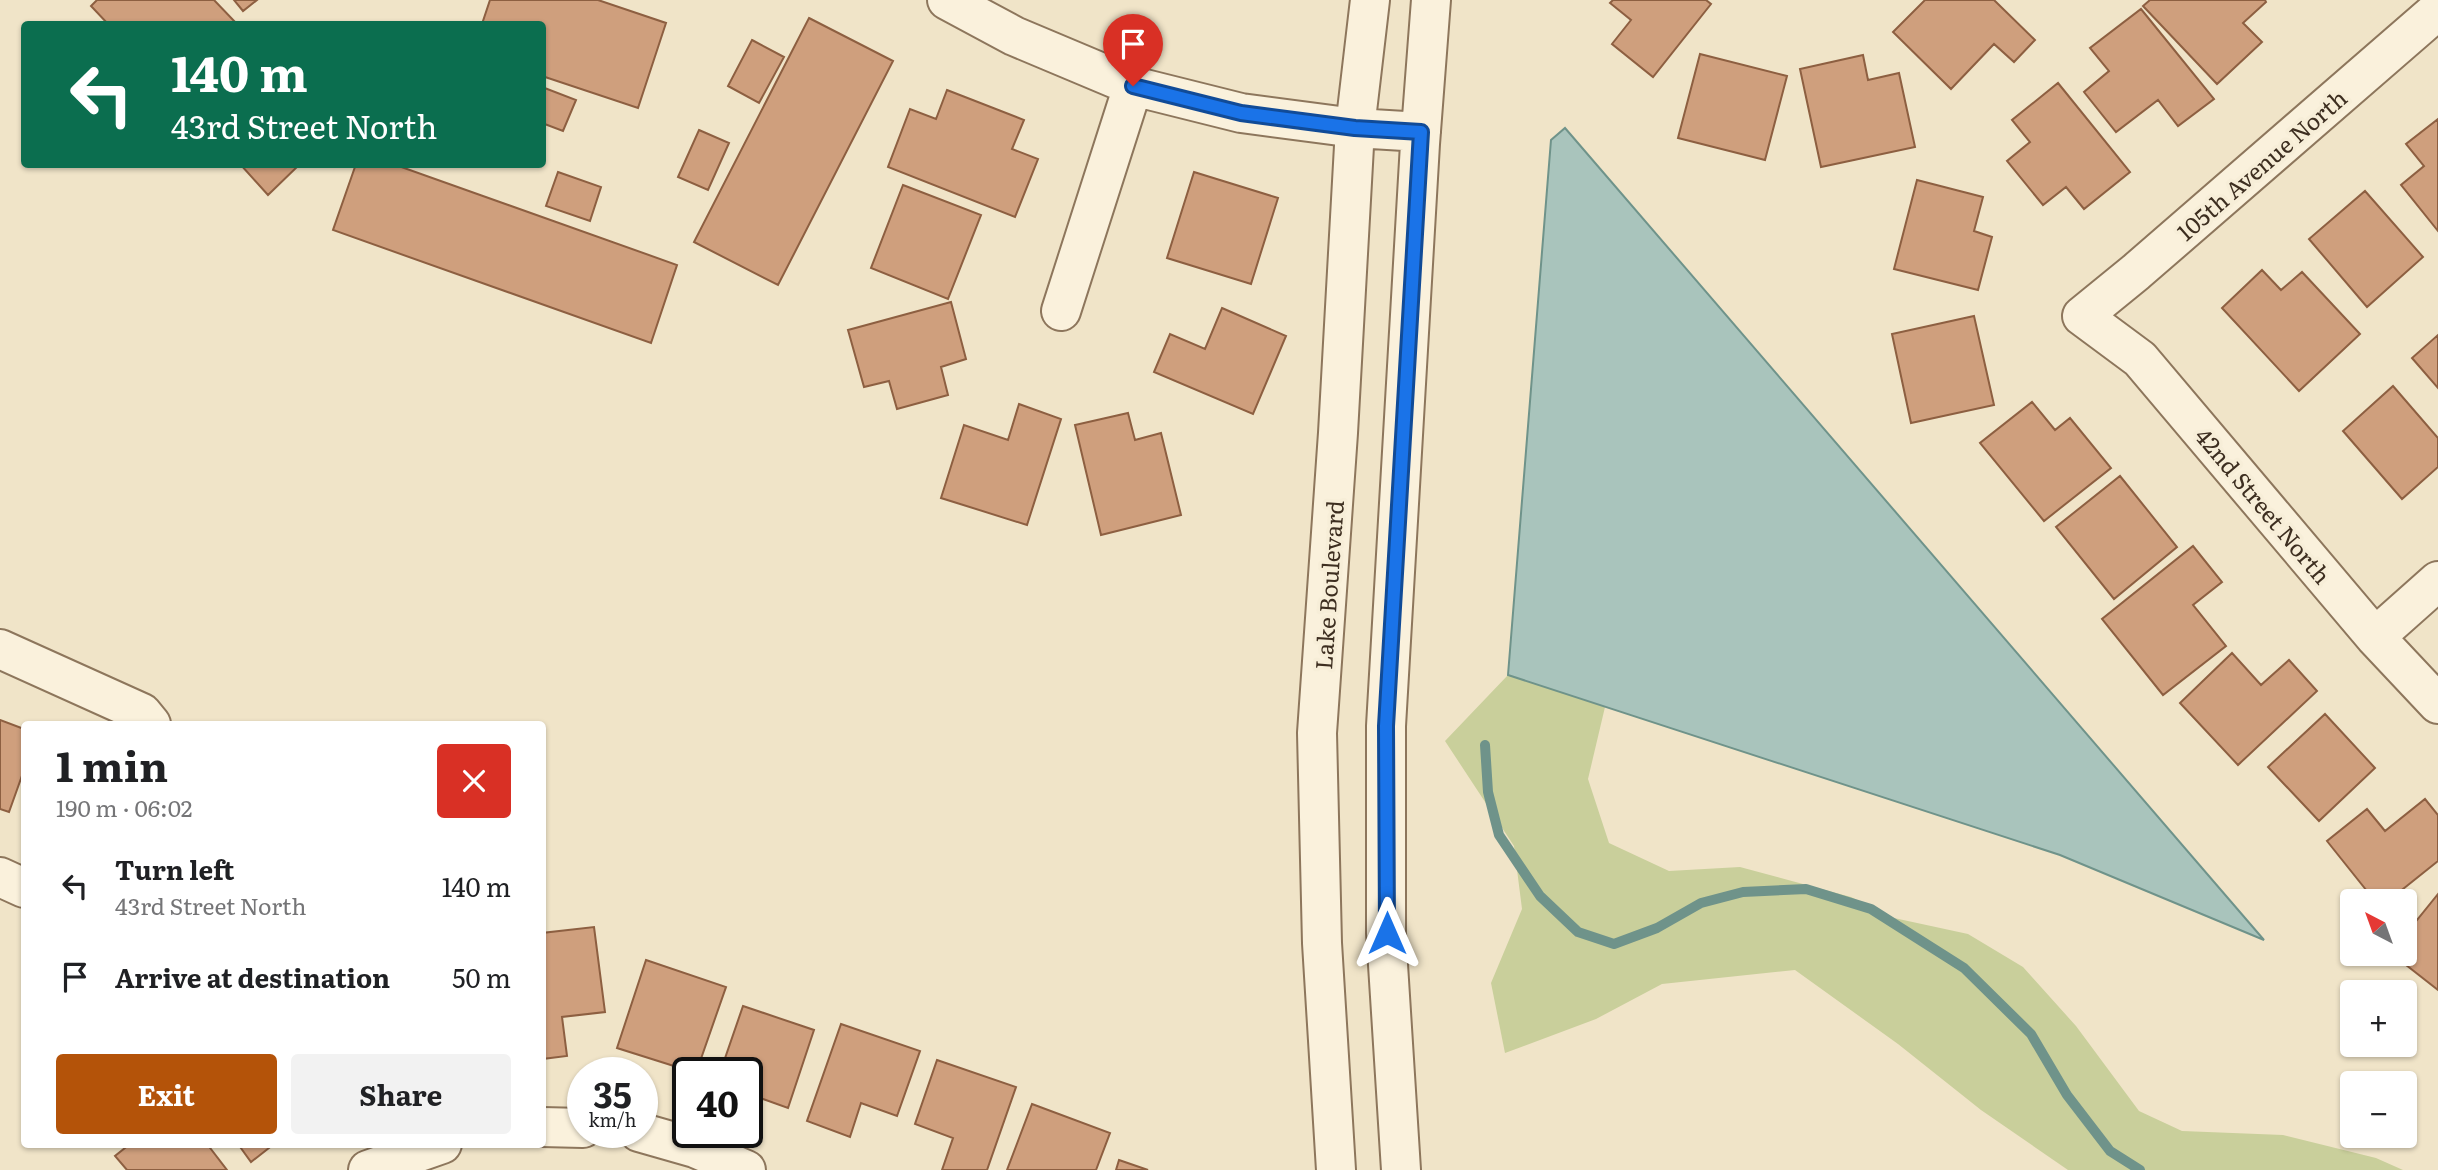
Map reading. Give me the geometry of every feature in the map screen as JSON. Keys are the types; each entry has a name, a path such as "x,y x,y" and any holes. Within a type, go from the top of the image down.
{"street":[{"path":"947,0 1014,36 1133,86 1241,113 1355,128 1421,132"},
{"name":"Lake Boulevard","path":"1336,1170 1322,943 1317,733 1338,433 1355,128 1370,0"},
{"path":"1401,1170 1387,933 1386,726 1431,0"},
{"name":"105th Avenue North","path":"2082,316 2147,263 2438,10"},
{"path":"1061,310 1133,86"},
{"name":"42nd Street North","path":"2082,316 2140,359 2375,637 2438,705"},
{"path":"2375,637 2438,581"},
{"path":"0,649 142,713 149,721"},
{"path":"0,877 21,887"},
{"path":"546,1127 567,1128"},
{"path":"658,1137 695,1148 746,1170"},
{"path":"368,1170 431,1148"}],"green space":[{"path":"1508,675 1605,707 1588,779 1609,843 1669,871 1740,867 1851,897 1894,918 1968,934 2023,967 2076,1026 2139,1111 2182,1131 2283,1135 2376,1158 2403,1170 2068,1170 1981,1110 1898,1044 1795,970 1662,984 1596,1019 1505,1053 1491,983 1522,909 1514,846 1445,741"}],"water":[{"path":"1565,128 2264,940 2060,855 1508,675 1551,140"}],"building":[{"path":"97,0 214,0 234,21 105,21 91,6"},
{"path":"234,0 257,0 243,11"},
{"path":"490,0 598,0 666,23 638,108 546,77 546,21 483,21"},
{"path":"1613,0 1706,0 1711,4 1653,77 1612,44 1631,20 1610,3"},
{"path":"1925,0 1994,0 2035,40 2014,62 1994,44 1951,89 1893,32"},
{"path":"2150,0 2265,0 2266,2 2243,23 2262,42 2217,84 2143,6"},
{"path":"2141,9 2214,99 2178,126 2158,100 2116,132 2084,92 2109,71 2090,48"},
{"path":"809,18 893,61 778,285 694,242"},
{"path":"752,40 784,57 759,103 728,86"},
{"path":"1700,54 1787,76 1765,160 1678,138"},
{"path":"1863,55 1868,80 1899,73 1915,147 1821,167 1800,69"},
{"path":"2058,83 2130,172 2084,209 2066,187 2043,205 2007,161 2030,142 2012,120"},
{"path":"546,89 576,100 563,131 546,125"},
{"path":"947,90 1024,120 1012,149 1038,159 1015,217 888,167 910,109 936,119"},
{"path":"2438,119 2438,231 2401,185 2424,166 2406,144"},
{"path":"699,130 729,143 708,190 678,177"},
{"path":"244,168 296,168 268,195"},
{"path":"355,168 404,168 677,265 651,343 333,230"},
{"path":"558,172 601,187 590,221 546,206"},
{"path":"1194,172 1278,198 1251,284 1167,258"},
{"path":"1917,180 1983,197 1974,231 1992,237 1978,290 1894,269"},
{"path":"903,185 981,215 948,299 871,268"},
{"path":"2365,191 2423,257 2367,307 2309,239"},
{"path":"2262,270 2281,290 2302,272 2360,334 2299,391 2222,308"},
{"path":"951,302 966,359 941,367 948,395 897,409 889,381 864,387 848,330"},
{"path":"1222,308 1286,336 1253,414 1154,372 1170,334 1205,349"},
{"path":"1974,316 1994,405 1911,423 1892,334"},
{"path":"2438,335 2438,388 2412,358"},
{"path":"2393,386 2438,438 2438,467 2402,499 2343,431"},
{"path":"2032,402 2055,430 2070,418 2111,468 2044,521 1980,443"},
{"path":"1019,404 1061,419 1027,525 941,498 964,425 1008,440"},
{"path":"1128,413 1135,440 1161,433 1181,515 1101,535 1075,425"},
{"path":"2120,476 2177,547 2114,599 2056,527"},
{"path":"2193,546 2222,582 2193,605 2226,646 2163,695 2102,619"},
{"path":"2232,653 2261,685 2289,660 2317,691 2238,765 2180,703"},
{"path":"2325,714 2375,768 2319,821 2268,767"},
{"path":"0,720 21,728 21,778 9,812 0,809"},
{"path":"2425,799 2438,815 2438,861 2403,889 2365,889 2327,841 2367,809 2385,831"},
{"path":"2438,894 2438,990 2407,966 2417,966 2417,920"},
{"path":"594,927 605,1012 562,1017 567,1056 546,1059 546,933"},
{"path":"646,960 726,987 702,1057 672,1057 672,1065 658,1061 658,1057 645,1057 617,1048"},
{"path":"743,1006 814,1030 788,1108 763,1099 763,1057 725,1057"},
{"path":"841,1024 920,1051 897,1116 861,1103 850,1137 807,1121"},
{"path":"937,1060 1016,1087 987,1170 942,1170 953,1138 915,1124"},
{"path":"1032,1104 1110,1133 1096,1170 1007,1170"},
{"path":"125,1148 210,1148 227,1170 127,1170 115,1156"},
{"path":"241,1148 269,1148 251,1162"},
{"path":"1119,1160 1148,1170 1116,1170"}],"waterway":[{"path":"1485,745 1488,792 1499,835 1540,896 1578,932 1614,944 1657,928 1701,903 1743,892 1806,889 1871,909 1964,968 2031,1034 2067,1095 2110,1151 2140,1170"}],"route":[{"path":"1133,86 1241,113 1355,128 1421,132 1386,726 1387,933"}]}
